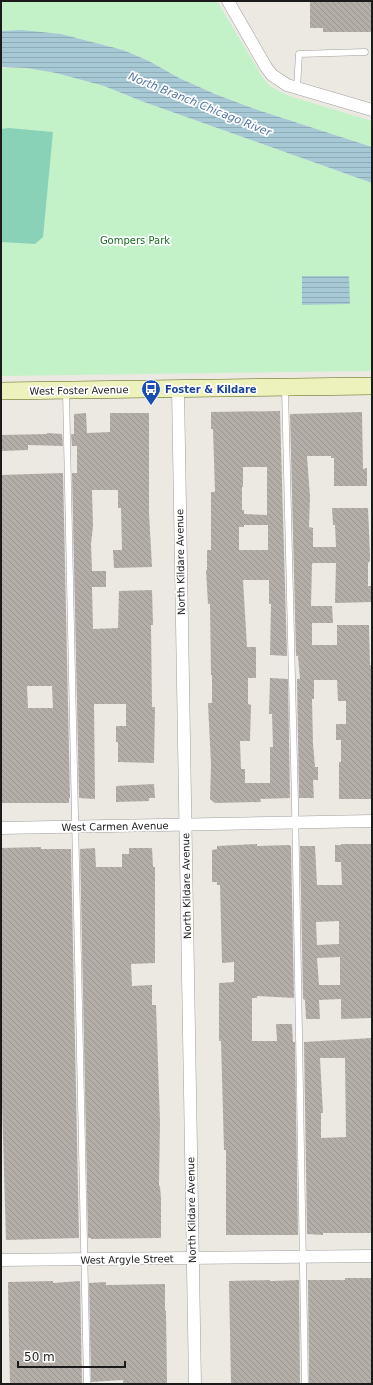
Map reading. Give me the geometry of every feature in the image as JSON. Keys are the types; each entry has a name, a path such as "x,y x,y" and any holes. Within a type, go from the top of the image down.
{"main road":[{"name":"West Foster Avenue","path":"1,391 372,386"}],"street":[{"path":"228,1 272,75 287,85 372,110"},
{"name":"North Kildare Avenue","path":"178,388 184,824 195,1384"},
{"name":"West Carmen Avenue","path":"1,828 372,821"},
{"name":"West Argyle Street","path":"1,1260 372,1256"}],"lane":[{"path":"297,88 299,54 365,52"},
{"path":"285,387 295,822 305,1384"},
{"path":"66,390 87,1384"}],"green space":[{"path":"1,1 217,1 263,78 271,87 289,96 372,121 372,147 252,108 215,94 179,78 149,61 123,50 61,34 1,31"},
{"name":"Gompers Park","path":"1,68 28,68 56,73 104,86 144,102 372,183 372,371 1,376"},
{"path":"9,128 53,132 43,237 35,244 1,242 1,129"}],"water":[{"name":"North Branch Chicago River","path":"21,30 61,34 123,50 149,61 179,78 215,94 252,108 372,147 372,183 144,102 104,86 56,73 27,68 1,67 1,31"},
{"path":"302,276 349,276 350,304 302,305"}],"building":[{"path":"310,1 372,1 371,32 323,32 323,28 310,28"},
{"path":"280,411 287,656 270,655 271,604 269,604 269,580 243,580 247,647 256,647 256,678 248,678 248,704 251,705 250,741 240,741 241,769 245,769 245,783 270,783 270,747 273,747 272,714 269,714 270,678 288,679 290,798 260,799 261,802 215,803 210,799 211,764 208,703 212,703 212,675 210,604 208,604 206,570 207,550 211,550 211,492 215,492 211,412","holes":["243,467 267,467 267,515 244,514 244,510 242,510","244,525 268,525 268,550 239,550 239,527 244,527"]},
{"path":"362,412 363,469 367,468 367,486 334,486 334,458 331,458 331,456 307,456 310,497 309,527 313,528 313,547 336,547 335,525 333,525 332,508 368,508 370,561 368,563 368,586 372,586 372,602 335,603 336,563 313,563 311,606 332,606 333,623 312,623 312,645 337,645 337,625 369,625 370,665 372,665 372,799 339,799 339,762 341,762 341,740 336,740 336,724 346,724 346,701 338,701 337,680 314,680 314,699 312,699 313,744 315,767 318,767 318,780 313,780 314,798 299,798 297,679 300,679 298,656 296,656 290,414"},
{"path":"86,413 87,433 110,432 110,413 149,413 149,513 152,567 114,568 113,550 122,550 121,508 118,508 118,490 92,490 93,526 91,544 92,571 106,571 106,587 92,587 93,629 118,628 119,591 152,590 152,707 155,707 154,763 118,762 116,726 126,726 126,704 94,704 95,799 79,798 72,473 77,473 77,446 72,446 71,434 74,434 74,414"},
{"path":"47,433 62,434 63,446 28,445 28,450 1,451 1,435"},
{"path":"63,473 69,803 1,803 1,475","holes":["27,686 52,686 53,708 28,708"]},
{"path":"154,784 155,798 149,798 149,801 116,802 116,786"},
{"path":"257,844 257,846 291,846 294,998 257,996 257,998 252,998 252,1041 277,1041 276,1024 292,1024 293,1042 295,1042 298,1235 226,1235 226,1150 224,1150 221,1041 219,1041 219,983 234,982 234,962 222,963 220,885 217,885 217,882 212,882 212,850 217,849 217,846"},
{"path":"372,844 372,1018 341,1019 341,999 319,1000 320,1019 306,1019 305,1000 303,999 300,846 315,846 317,885 342,885 341,862 335,862 335,845","holes":["339,921 339,944 317,945 316,922","340,957 340,985 319,985 317,958"]},
{"path":"41,847 41,849 71,849 79,1238 6,1240 1,1070 1,848"},
{"path":"95,848 96,867 122,867 122,854 129,854 129,848 152,848 153,867 155,867 155,963 131,964 132,986 152,985 152,1005 156,1005 160,1121 159,1186 161,1199 161,1238 88,1238 80,849"},
{"path":"372,1038 372,1233 323,1233 323,1235 307,1234 304,1042","holes":["320,1058 345,1058 346,1137 321,1138 321,1113 323,1113"]},
{"path":"345,1278 372,1278 372,1384 309,1384 308,1280 345,1280"},
{"path":"299,1280 300,1384 231,1384 229,1281"},
{"path":"53,1281 53,1283 80,1281 82,1383 10,1384 8,1282"},
{"path":"106,1282 106,1285 165,1284 167,1384 123,1384 123,1380 91,1382 89,1283"}],"place":[{"name":"Foster & Kildare","path":"151,406"}]}
